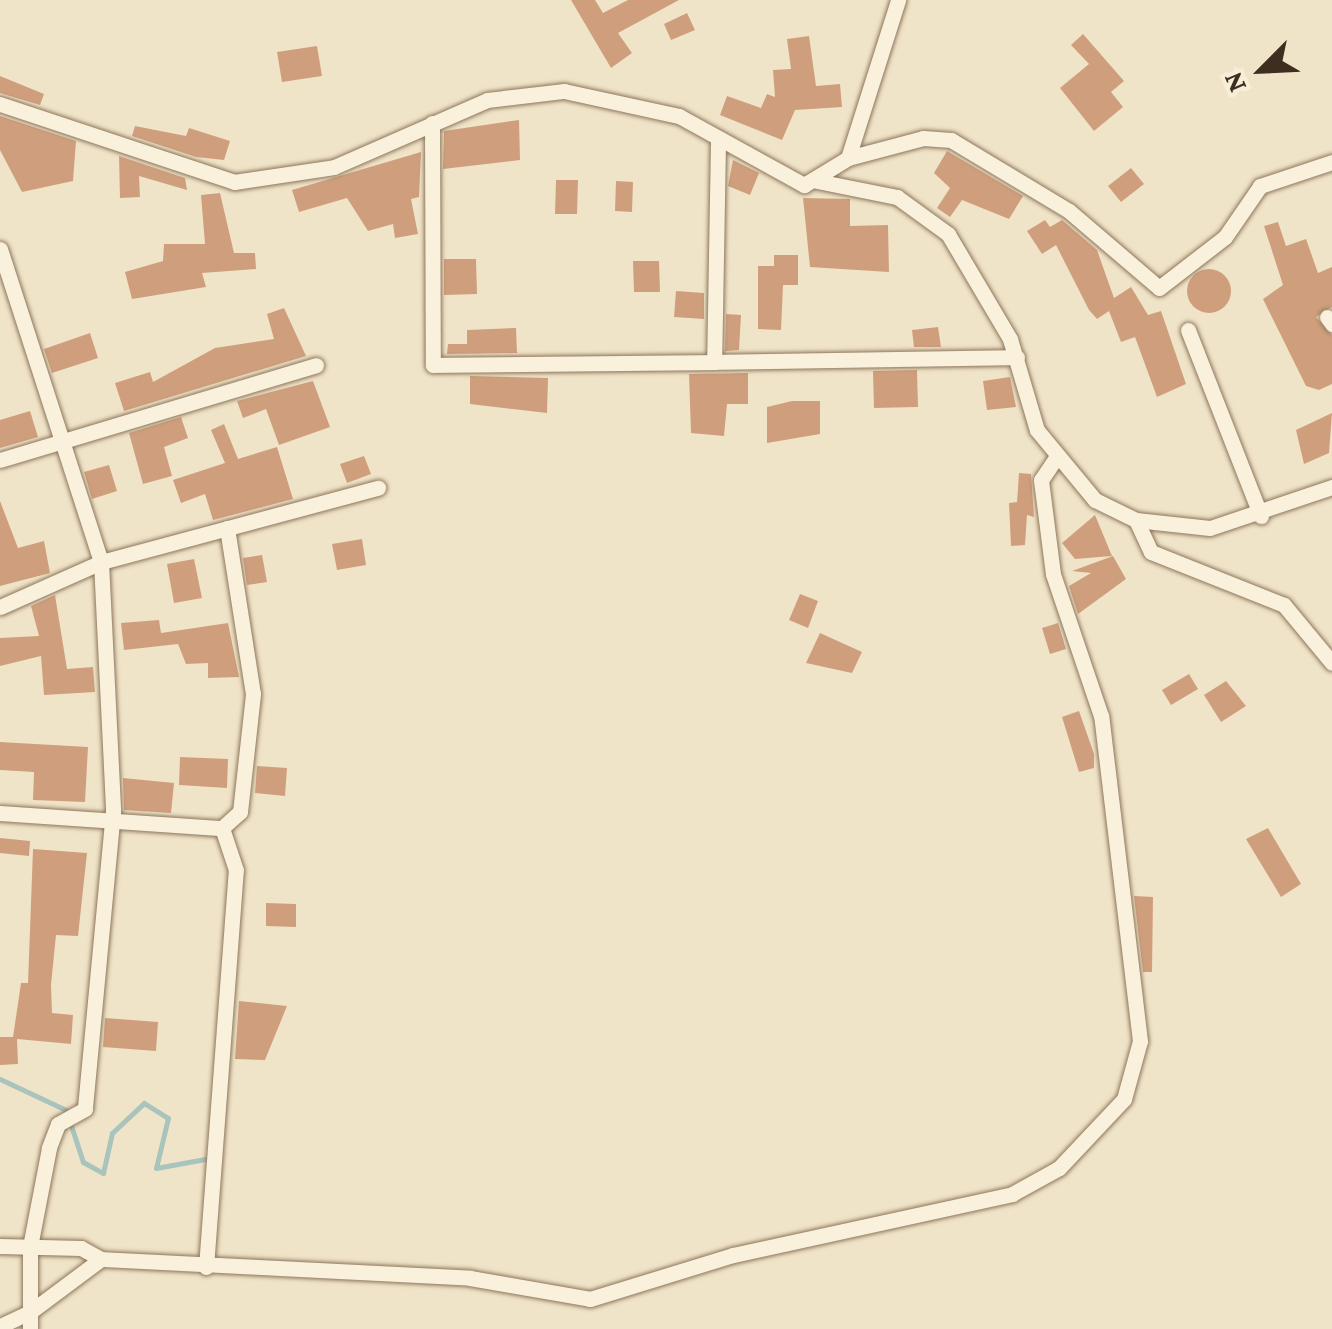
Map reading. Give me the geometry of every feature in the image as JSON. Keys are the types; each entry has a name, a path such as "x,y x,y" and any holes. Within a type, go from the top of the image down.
{"street":[{"path":"848,158 898,0"},
{"path":"0,104 234,182 334,167 486,100 564,91 679,116 790,183 818,181 897,197 932,218 1018,357 1055,459 1095,500 1136,520 1210,528 1261,516 1332,487"},
{"path":"432,123 433,365 1018,357"},
{"path":"818,181 848,158 923,138 951,140 1069,211 1159,288 1226,237 1260,186 1332,162"},
{"path":"714,362 718,142"},
{"path":"0,249 100,562 111,824 78,1116 62,1121 30,1247 30,1329"},
{"path":"1188,330 1261,516"},
{"path":"0,460 316,365"},
{"path":"0,1246 82,1248 101,1259 206,1267 470,1278 590,1299 734,1255 1012,1194 1086,1146 1124,1099 1140,1042 1102,716 1053,574 1040,480 1055,459"},
{"path":"0,607 100,562 378,488"},
{"path":"1136,520 1151,552 1284,606 1332,663"},
{"path":"0,813 111,824 222,828 240,812 253,694 227,528"},
{"path":"206,1267 236,870 222,828"},
{"path":"0,1326 30,1312 101,1259"}],"building":[{"path":"571,0 595,0 603,13 628,0 679,0 618,33 632,53 611,68"},
{"path":"687,13 695,30 671,40 664,24"},
{"path":"1083,34 1124,81 1111,92 1123,107 1094,131 1060,88 1089,64 1071,45"},
{"path":"809,36 816,86 840,84 842,107 795,110 782,140 720,115 727,96 761,108 767,94 775,97 773,70 791,69 787,39"},
{"path":"317,46 322,76 282,82 277,52"},
{"path":"0,76 44,94 40,105 0,93"},
{"path":"0,116 76,141 73,181 22,192 0,150"},
{"path":"519,120 520,160 443,169 444,131"},
{"path":"135,126 186,136 189,128 230,141 224,160 196,157 132,136"},
{"path":"947,151 1023,196 1009,219 962,200 950,217 937,208 950,188 934,173"},
{"path":"421,152 419,197 411,199 418,234 395,238 393,224 368,231 347,198 299,212 292,190"},
{"path":"119,156 185,178 187,190 139,176 140,197 120,198"},
{"path":"733,160 759,173 750,195 728,186"},
{"path":"1131,168 1144,184 1121,202 1108,186"},
{"path":"556,180 578,180 577,214 555,214"},
{"path":"616,181 633,182 632,212 615,211"},
{"path":"220,193 234,253 255,253 256,269 202,273 206,287 132,299 125,272 163,261 164,244 205,244 201,195"},
{"path":"803,198 850,199 850,226 888,225 889,272 810,267"},
{"path":"1045,220 1050,227 1062,220 1097,250 1114,298 1131,287 1148,315 1161,311 1186,384 1157,397 1135,337 1121,342 1109,311 1097,319 1056,245 1042,254 1027,231"},
{"path":"1278,222 1286,246 1306,239 1318,273 1332,267 1332,307 1316,317 1332,335 1332,384 1319,390 1306,386 1263,299 1283,285 1264,226"},
{"path":"774,255 798,255 798,285 783,285 781,330 758,329 758,266 774,266"},
{"path":"444,259 476,259 477,294 444,295"},
{"path":"633,261 659,261 660,292 634,292"},
{"path":"1209,269 1224,276 1231,291 1224,306 1209,313 1194,306 1187,291 1194,276"},
{"path":"676,291 704,293 704,319 674,317"},
{"path":"284,308 306,356 124,411 115,383 150,372 153,382 215,348 274,339 267,314"},
{"path":"726,314 741,315 739,350 725,351"},
{"path":"938,327 941,347 914,347 912,330"},
{"path":"516,328 517,353 447,354 448,344 467,344 467,330"},
{"path":"90,333 98,358 52,373 44,349"},
{"path":"917,370 918,407 874,408 873,371"},
{"path":"748,373 748,404 727,404 724,436 691,433 689,374"},
{"path":"470,376 548,378 547,413 470,404"},
{"path":"1010,377 1016,407 987,410 983,381"},
{"path":"313,381 330,427 279,445 266,409 243,418 237,401"},
{"path":"792,401 820,401 820,434 767,443 767,407"},
{"path":"30,411 38,437 0,448 0,420"},
{"path":"1332,413 1329,453 1304,464 1296,430"},
{"path":"181,417 188,438 164,447 172,476 143,484 129,433"},
{"path":"224,424 238,459 277,447 293,499 213,520 205,494 181,503 173,480 225,463 211,430"},
{"path":"364,456 371,474 347,483 340,464"},
{"path":"109,465 117,491 92,499 84,472"},
{"path":"1019,473 1031,474 1034,517 1027,515 1025,545 1011,546 1009,503 1017,502"},
{"path":"0,501 18,548 44,541 50,573 0,586"},
{"path":"1095,515 1112,556 1075,559 1062,543"},
{"path":"362,539 366,565 337,570 332,544"},
{"path":"262,555 267,582 247,585 243,558"},
{"path":"1113,556 1126,579 1078,614 1069,586 1091,573 1072,571"},
{"path":"194,559 202,598 174,603 167,564"},
{"path":"800,594 818,601 808,628 789,620"},
{"path":"55,595 67,669 93,667 95,692 44,695 41,656 0,666 0,638 39,636 31,606"},
{"path":"159,620 161,633 228,623 239,677 208,678 208,663 186,664 178,644 124,650 121,623"},
{"path":"1058,623 1066,649 1050,654 1042,628"},
{"path":"820,633 862,652 852,673 806,663"},
{"path":"1189,674 1198,689 1171,705 1162,690"},
{"path":"1226,681 1246,706 1221,722 1204,695"},
{"path":"1079,711 1094,754 1094,768 1079,772 1062,717"},
{"path":"0,742 88,747 85,802 33,800 34,772 0,770"},
{"path":"180,757 228,759 227,788 179,785"},
{"path":"257,766 287,768 285,796 255,793"},
{"path":"123,778 174,783 171,813 124,810"},
{"path":"1268,828 1301,884 1281,897 1246,839"},
{"path":"0,838 30,841 29,856 0,853"},
{"path":"33,849 87,853 78,936 56,935 51,985 52,1013 73,1015 71,1044 17,1039 18,1064 0,1065 0,1037 13,1037 21,983 28,983"},
{"path":"1134,896 1153,897 1152,972 1143,972"},
{"path":"266,903 296,904 296,927 266,926"},
{"path":"239,1001 287,1006 265,1060 235,1059"},
{"path":"105,1018 158,1022 156,1051 103,1047"}],"waterway":[{"path":"0,1079 66,1110 83,1162 103,1173 112,1133 144,1103 168,1118 156,1168 205,1159"}]}
